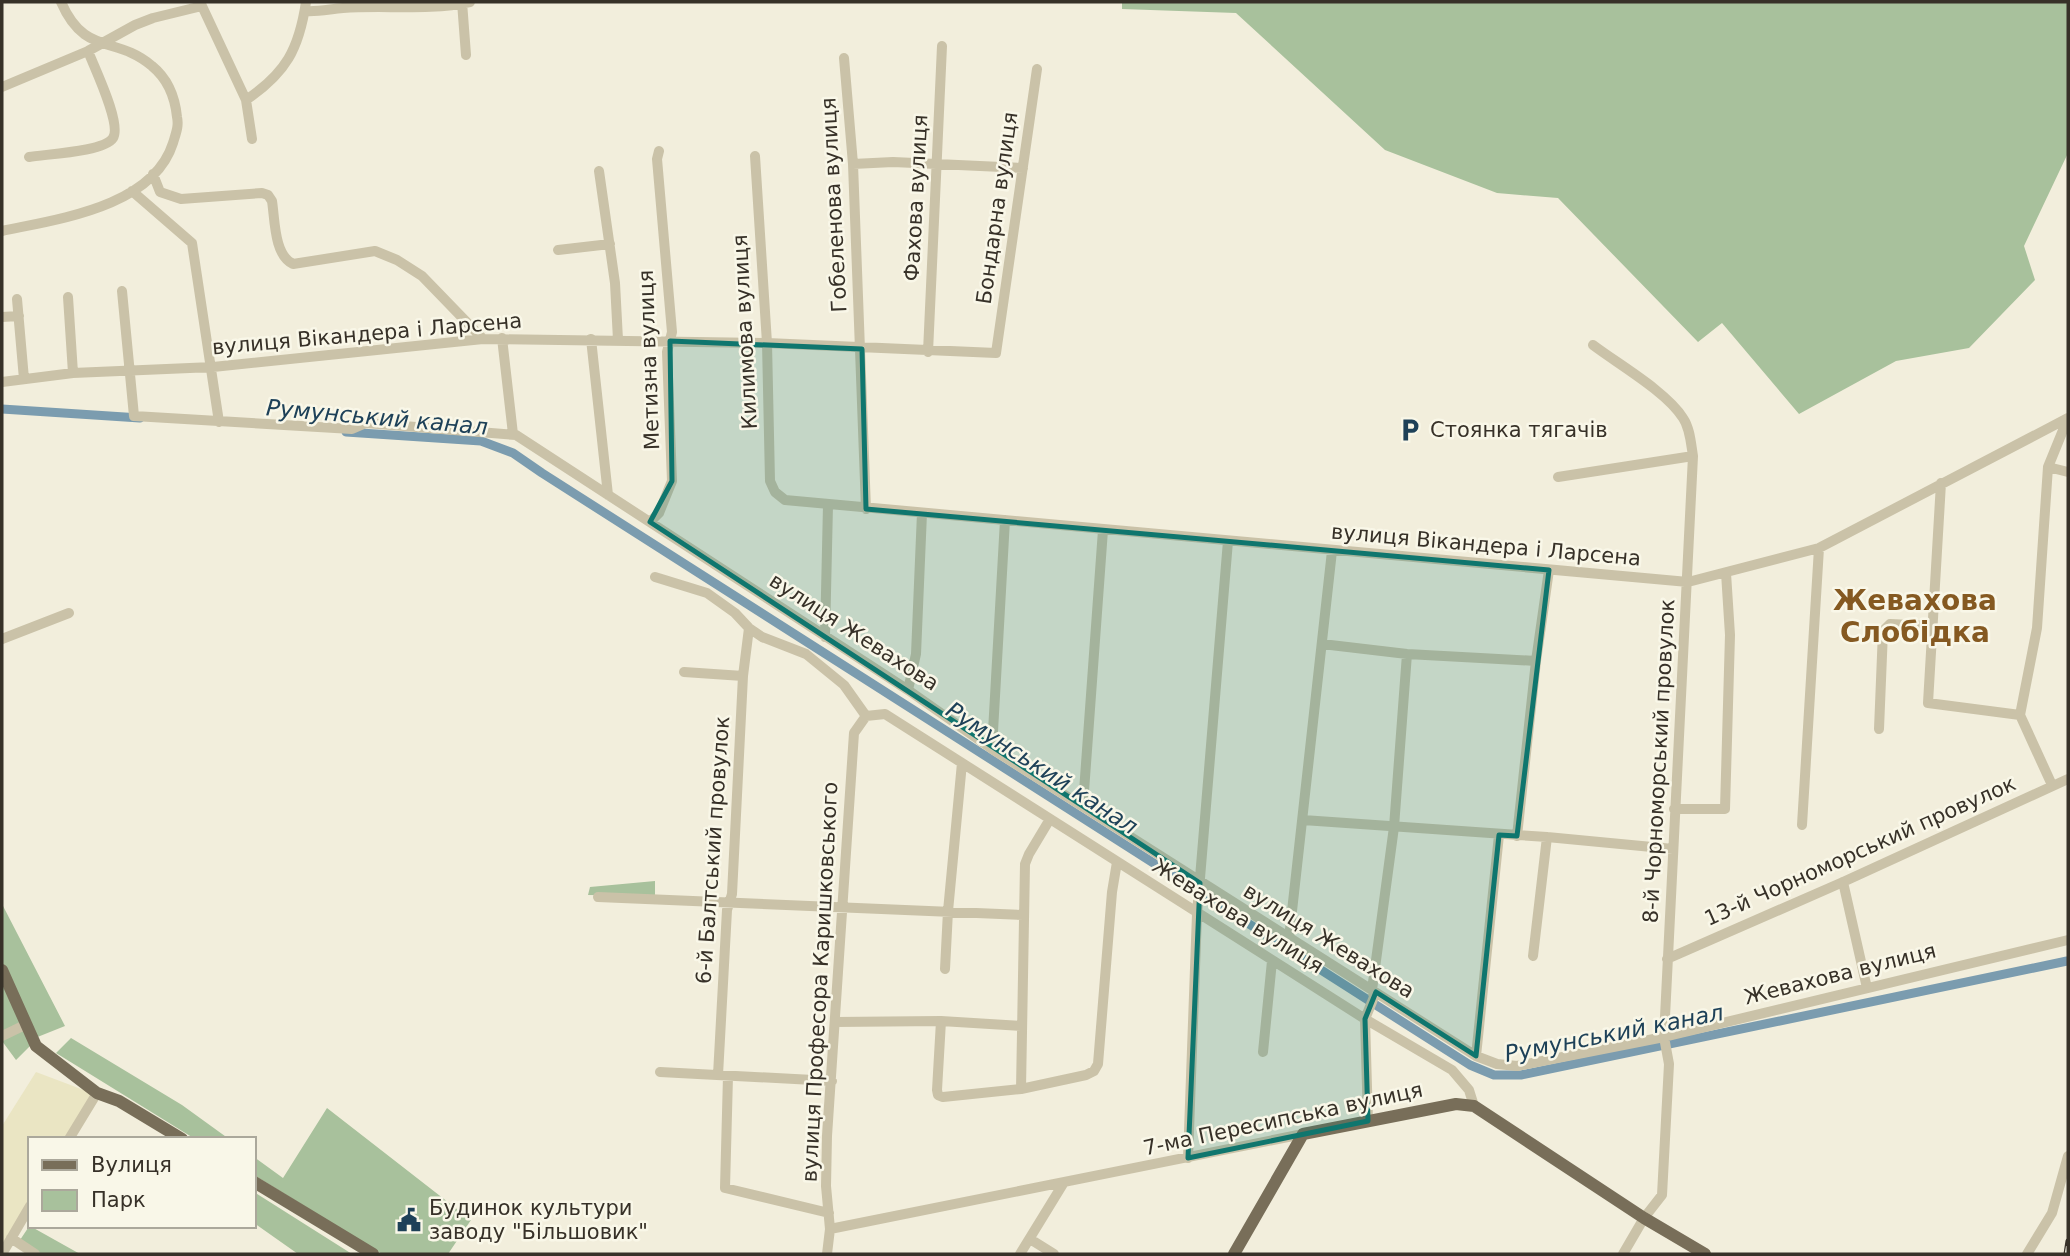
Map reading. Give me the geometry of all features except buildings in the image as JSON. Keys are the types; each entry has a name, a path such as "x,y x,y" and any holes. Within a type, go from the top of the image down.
{"main road":[{"path":"2,970 36,1046 97,1093 119,1101 179,1137"},
{"name":"7-ма Пересипська вулиця","path":"1303,1134 1456,1104 1474,1106"},
{"path":"1474,1106 1644,1218 1705,1254"},
{"path":"1234,1254 1303,1134"},
{"path":"256,1183 373,1254"}],"street":[{"path":"2,231 82,214 114,202 153,174 170,154 178,125 176,104 164,77 137,54 100,44 86,37 73,24 61,2"},
{"path":"246,100 258,92 288,61 293,53 305,7 320,12 342,8 444,7 465,2 466,55"},
{"path":"2,87 88,51 153,18 201,4 246,100 252,139"},
{"name":"Фахова вулиця","path":"928,352 942,46"},
{"path":"29,157 90,149 111,141 114,136 115,128 109,105 88,51"},
{"name":"Гобеленова вулиця","path":"844,58 853,164 862,349"},
{"name":"Бондарна вулиця","path":"996,353 1037,69"},
{"name":"Метизна вулиця","path":"650,522 659,513 672,481 667,352 672,332 657,159 659,151"},
{"name":"Килимова вулиця","path":"755,156 767,343 770,481 775,492 785,500"},
{"path":"853,164 1023,168"},
{"path":"599,172 615,283 618,340"},
{"path":"153,174 160,192 181,199 262,193 268,195 272,201 281,252 286,261 293,264 375,251 397,260 422,276 483,338"},
{"path":"132,191 192,243 213,368 219,422"},
{"path":"558,250 610,244"},
{"path":"122,291 130,372"},
{"path":"68,297 73,373"},
{"path":"17,299 24,379"},
{"path":"2,317 19,316"},
{"name":"вулиця Вікандера і Ларсена","path":"2,382 73,373 213,368 483,338 767,343 996,353"},
{"path":"502,338 513,434"},
{"path":"591,339 608,495"},
{"name":"8-й Чорноморський провулок","path":"1593,345 1630,373 1650,384 1684,418 1693,456 1667,959 1664,1037 1669,1064 1662,1195 1644,1218 1623,1254"},
{"path":"862,349 866,509"},
{"name":"вулиця Жевахова","path":"130,372 134,416 352,429 366,424 513,434 908,690 992,749 1083,805 1200,885 1289,937 1373,993 1476,1056 1497,1064"},
{"path":"2052,786 2020,715 2037,628 2048,467 2068,418"},
{"name":"вулиця Вікандера і Ларсена","path":"785,500 1688,582 1819,548 2068,418"},
{"path":"1558,477 1693,456"},
{"path":"2048,467 2068,472"},
{"path":"1941,482 1928,703 2020,715"},
{"path":"825,637 828,505"},
{"path":"908,690 916,654 922,513"},
{"path":"992,749 1005,520"},
{"path":"1083,805 1103,530"},
{"path":"1188,1158 1198,912 1228,541"},
{"path":"1802,824 1819,548"},
{"path":"1289,937 1332,551"},
{"path":"1517,836 1549,570"},
{"path":"1674,809 1725,809 1730,635 1726,573"},
{"path":"655,576 707,593 735,613 749,628 806,654 844,685 866,716"},
{"path":"2,639 69,613"},
{"path":"1879,729 1883,631 1891,624 1933,626"},
{"name":"6-й Балтський провулок","path":"749,628 743,676 732,894 729,902 723,1076 725,1188 829,1213"},
{"path":"1322,644 1407,654 1536,662"},
{"path":"1368,1121 1366,1018 1373,993 1394,827 1407,654"},
{"path":"684,672 743,676"},
{"name":"Жевахова вулиця","path":"866,716 885,714 1272,961 1452,1070 1469,1090 1474,1106"},
{"name":"вулиця Професора Каришковського","path":"827,1254 830,1229 825,1174 854,733 866,716"},
{"path":"945,969 962,762"},
{"name":"13-й Чорноморський провулок","path":"1667,959 2068,779"},
{"path":"1021,1088 1025,864 1050,819"},
{"path":"1303,820 1548,837 1672,849"},
{"path":"1476,1056 1499,835"},
{"path":"1533,956 1548,837"},
{"path":"942,1021 938,1095 943,1097 1021,1088 1094,1071 1098,1064 1112,892 1117,862"},
{"path":"1843,882 1867,988"},
{"path":"598,897 1023,915"},
{"name":"Жевахова вулиця","path":"1497,1064 1517,1066 1664,1037 2068,940"},
{"path":"1263,1052 1272,961"},
{"path":"835,1022 942,1021 1021,1026"},
{"path":"2,1036 27,1024"},
{"path":"660,1072 832,1080"},
{"path":"70,1137 97,1093"},
{"name":"7-ма Пересипська вулиця","path":"830,1229 1303,1134"},
{"path":"2027,1254 2052,1213 2068,1156"},
{"path":"1020,1254 1062,1184"},
{"path":"2,1254 28,1209"},
{"path":"11,1238 35,1254"},
{"path":"1030,1239 1054,1254"}],"highlighted area":[{"path":"670,341 862,349 866,509 1549,570 1517,836 1499,835 1476,1056 1376,992 1365,1019 1368,1121 1188,1158 1200,883 650,522 672,481"}],"green space":[{"path":"1122,2 2068,2 2068,153 2024,246 2035,280 1969,348 1896,361 1799,414 1722,323 1698,342 1558,198 1497,193 1385,150 1236,13 1122,9"},
{"path":"655,881 655,896 588,895 590,887"},
{"path":"2,904 65,1026 35,1038 2,964"},
{"path":"2,984 31,1045 16,1060 2,1041"},
{"path":"71,1038 182,1105 226,1137 192,1137 56,1053"},
{"path":"327,1108 471,1220 448,1254 382,1254 256,1176 256,1158 283,1178"},
{"path":"256,1193 352,1254 298,1254 256,1224"},
{"path":"28,1228 34,1228 80,1254 34,1254 20,1240"}],"shaded area":[{"path":"36,1072 97,1095 72,1137 28,1137 28,1212 2,1254 2,1126"}],"waterway":[{"name":"Румунський канал","path":"2,409 140,418"},
{"name":"Румунський канал","path":"346,432 481,441 513,453 1470,1065 1494,1075 1521,1075 2067,961"}],"railway":[{"path":"2066,1254 2068,1241"}],"place":[{"name":"Стоянка тягачів","path":"1410,430"},
{"name":"Будинок культури заводу \"Більшовик\"","path":"409,1220"}],"district":[{"name":"Жевахова Слобідка","path":"1915,616"}]}
